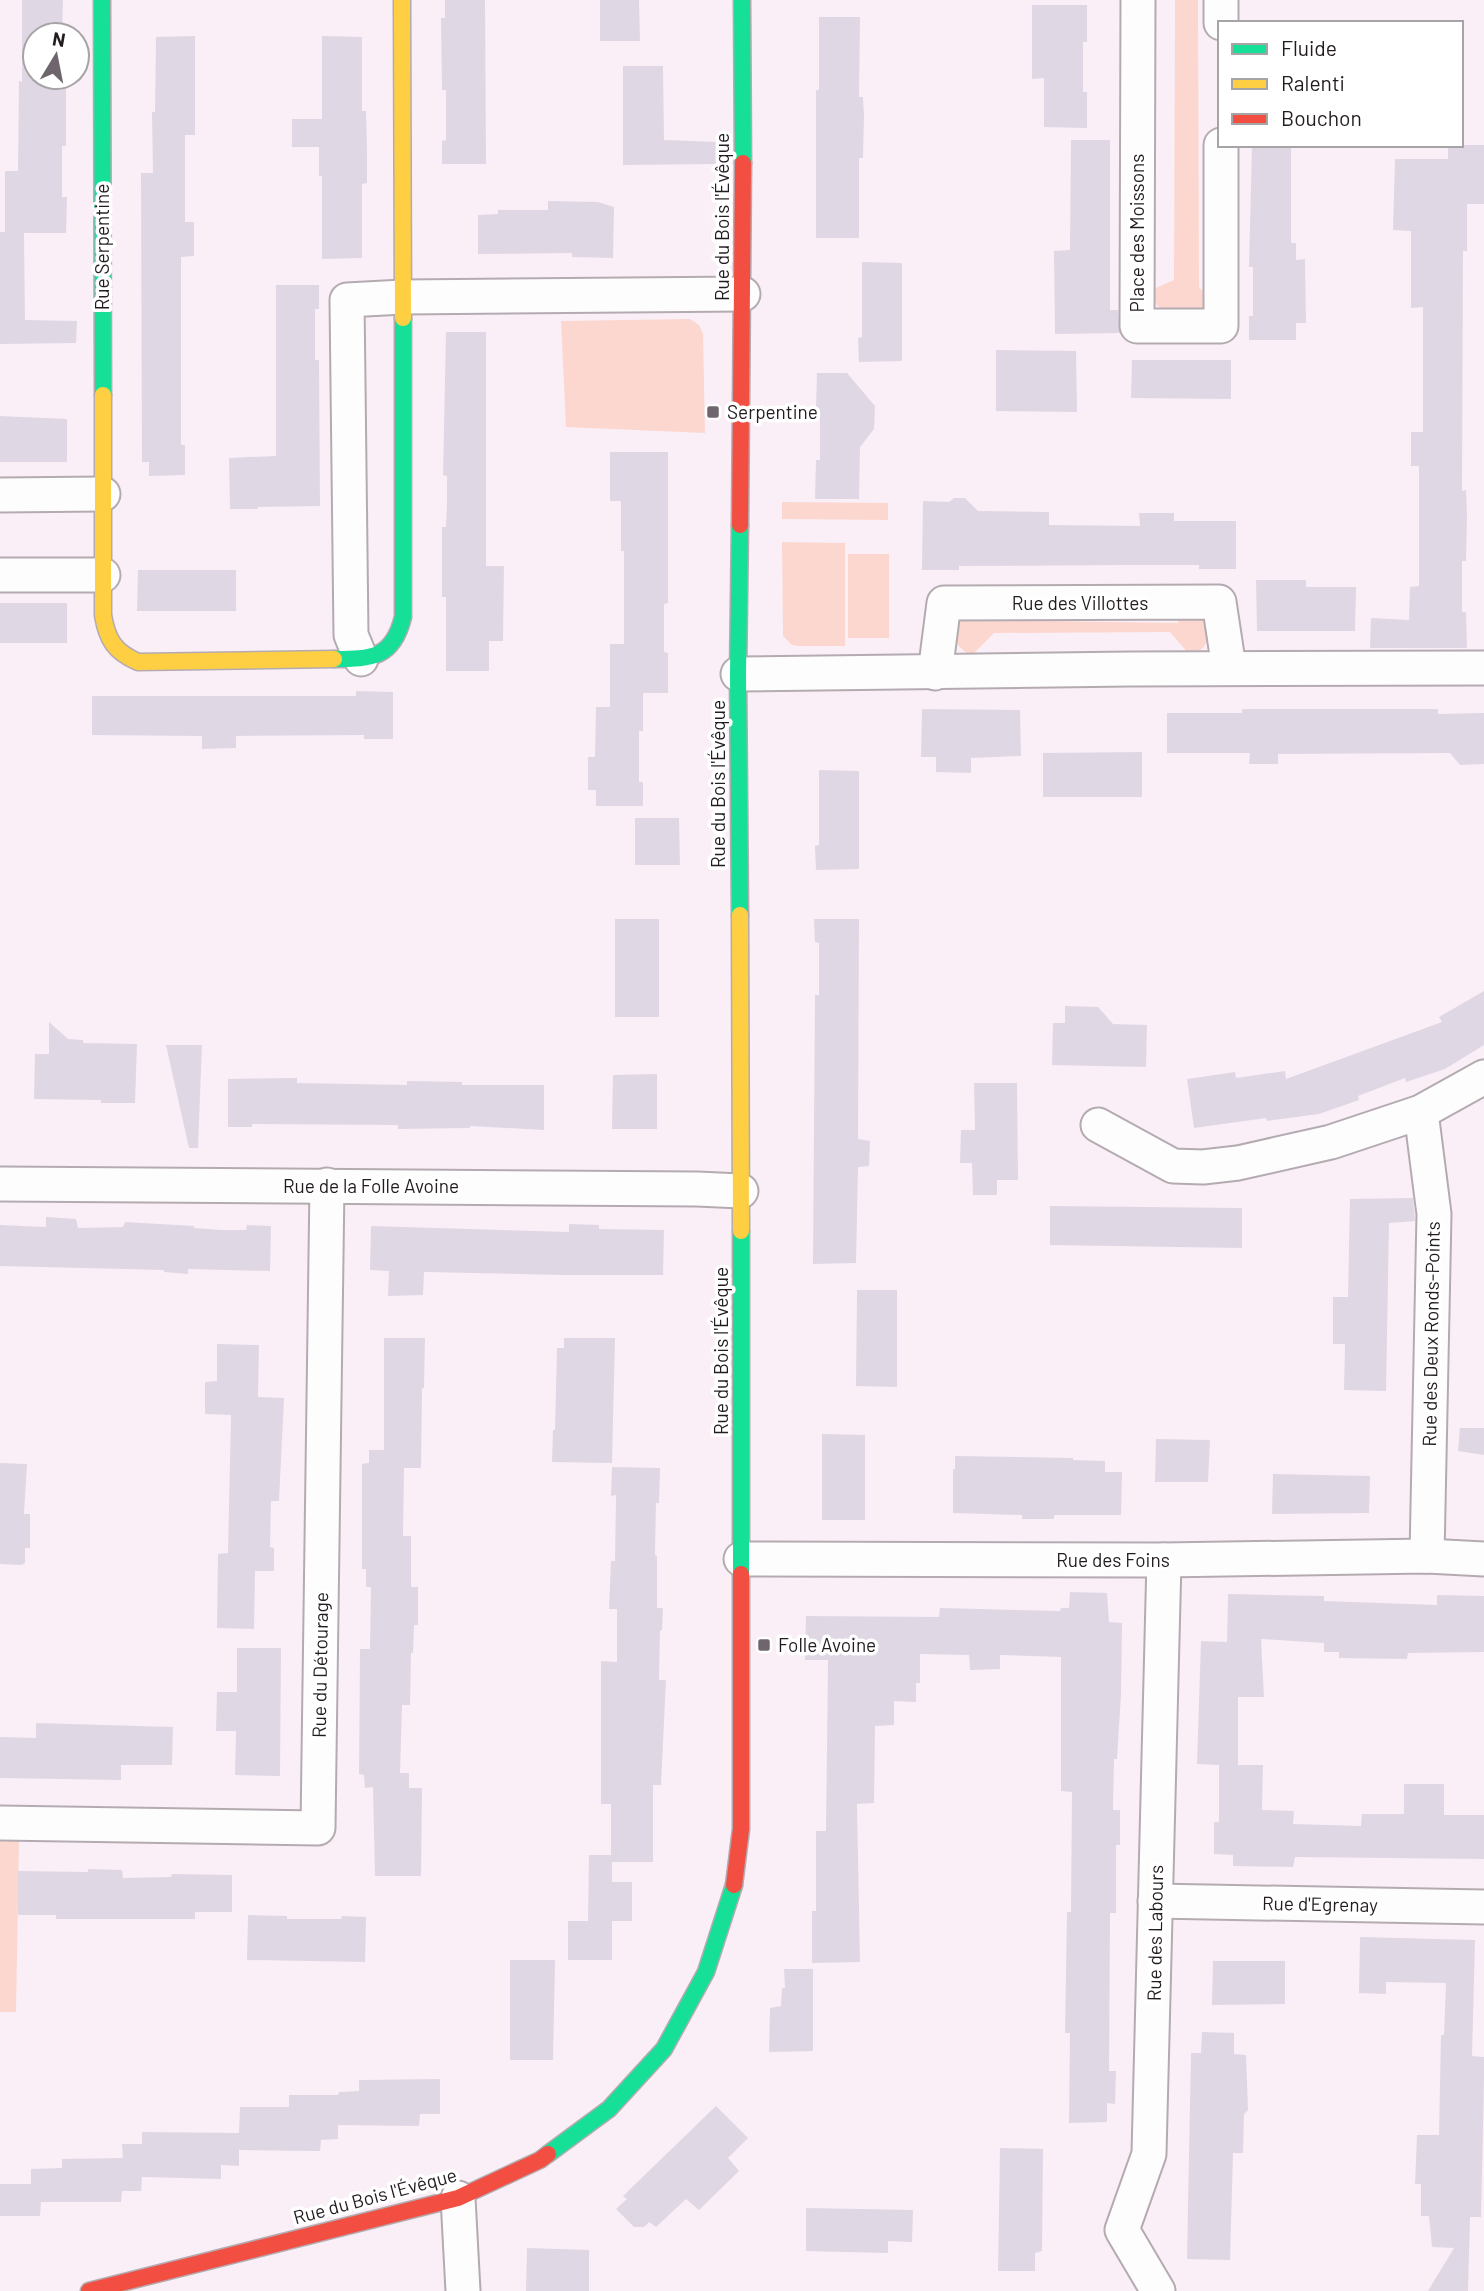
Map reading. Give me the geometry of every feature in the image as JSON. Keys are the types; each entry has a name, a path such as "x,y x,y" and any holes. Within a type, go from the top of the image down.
{"street":[{"name":"Rue Serpentine","path":"102,0 105,631 111,644 123,656 138,663 360,659 370,658 389,648 397,639 403,617 402,0"},
{"name":"Rue du Bois l'Évêque","path":"89,2291 458,2198 540,2160 609,2109 664,2049 706,1972 733,1892 741,1829 738,674 743,294 742,0"},
{"name":"Place des Moissons","path":"1138,0 1136,326 1221,326 1221,147"},
{"path":"1221,0 1221,21"},
{"path":"360,659 351,635 347,300 403,297 743,294"},
{"path":"0,495 103,494"},
{"path":"0,575 103,575"},
{"name":"Rue des Villottes","path":"935,673 944,603 1219,602 1229,668"},
{"path":"738,674 1484,668"},
{"path":"1098,1125 1173,1166 1203,1167 1238,1163 1331,1142 1421,1112 1484,1077"},
{"name":"Rue des Deux Ronds-Points","path":"1421,1112 1434,1214 1427,1556"},
{"name":"Rue de la Folle Avoine","path":"0,1184 741,1191"},
{"name":"Rue du Détourage","path":"0,1823 318,1828 327,1185"},
{"name":"Rue des Foins","path":"741,1559 1164,1560 1427,1556 1484,1559"},
{"name":"Rue des Labours","path":"1158,2291 1122,2230 1150,2154 1164,1560"},
{"name":"Rue d'Egrenay","path":"1155,1900 1484,1907"},
{"path":"458,2198 463,2291"}],"shaded area":[{"path":"1175,0 1198,0 1199,287 1210,299 1199,313 1182,314 1163,311 1154,300 1151,290 1174,280"},
{"path":"690,319 699,325 703,334 705,433 566,427 561,321"},
{"path":"782,502 888,503 888,520 782,519"},
{"path":"782,542 845,543 845,646 798,646 792,645 783,636"},
{"path":"848,554 889,554 889,638 848,638"},
{"path":"977,610 979,620 1178,623 1179,610 1201,617 1206,624 1209,639 1202,649 1189,654 1170,632 994,633 972,655 959,646 953,632 958,620"},
{"path":"0,1840 19,1841 16,2012 0,2012"}],"building":[{"path":"22,0 63,0 62,21 22,21"},
{"path":"445,0 485,0 486,164 442,164 442,141 446,140 446,90 442,90 441,18 445,18"},
{"path":"600,0 639,0 640,41 600,41"},
{"path":"1032,5 1087,5 1087,42 1083,42 1083,92 1087,92 1087,128 1044,127 1044,78 1032,79"},
{"path":"819,17 860,17 859,97 863,97 864,116 863,158 859,158 859,238 816,238"},
{"path":"195,36 195,135 185,135 185,222 194,222 194,256 181,257 181,445 185,445 185,475 149,476 149,462 142,462 141,173 153,173 152,112 155,112 156,37"},
{"path":"322,36 362,37 362,111 366,111 367,183 362,184 362,258 322,259 322,176 319,176 319,147 292,147 292,119 322,119"},
{"path":"623,66 663,66 664,140 717,142 716,164 623,165"},
{"path":"19,81 21,91 66,91 62,197 67,197 66,233 24,233 25,320 77,321 76,343 0,344 0,232 5,232 5,171 18,171"},
{"path":"1071,140 1110,140 1110,310 1118,310 1120,333 1055,334 1054,251 1070,250"},
{"path":"1484,145 1484,204 1467,204 1467,251 1463,251 1462,491 1466,490 1467,515 1466,561 1462,561 1462,612 1466,612 1467,648 1370,648 1371,618 1409,620 1410,587 1419,586 1419,466 1411,466 1411,432 1423,432 1423,307 1411,308 1411,231 1393,230 1395,159 1448,159 1448,147"},
{"path":"1252,147 1291,147 1291,243 1296,243 1296,260 1305,259 1306,323 1296,323 1296,340 1249,340 1249,316 1253,316 1253,267 1249,267"},
{"path":"548,201 598,202 614,207 613,258 572,257 572,253 478,254 478,215 498,214 498,210 548,210"},
{"path":"862,262 902,263 902,361 859,362 858,338 862,337"},
{"path":"276,285 319,285 319,309 315,309 315,360 319,360 320,506 230,509 229,458 276,456"},
{"path":"446,332 486,332 486,566 504,566 503,641 489,641 489,671 446,671 442,527 446,527 447,501 447,476 443,475"},
{"path":"996,350 1076,351 1077,412 996,411"},
{"path":"1132,360 1231,360 1231,399 1131,398"},
{"path":"817,373 847,373 875,406 874,429 860,447 859,499 815,499 816,460 820,460 820,409 816,409"},
{"path":"0,416 67,419 67,462 0,462"},
{"path":"610,452 668,452 668,603 664,604 664,652 668,653 668,693 643,693 643,731 639,731 639,782 643,782 643,806 596,806 596,790 588,790 588,757 595,757 596,707 610,707 610,644 624,644 621,501 610,501"},
{"path":"954,498 965,498 978,511 1049,512 1049,525 1140,526 1139,513 1174,513 1174,521 1236,521 1236,569 1199,569 1199,565 1126,565 959,566 959,570 922,570 923,501 949,502"},
{"path":"138,570 236,570 236,611 137,611"},
{"path":"1256,580 1306,580 1306,587 1356,587 1355,631 1257,631"},
{"path":"0,603 67,603 67,643 0,643"},
{"path":"356,691 393,692 393,739 364,739 364,735 236,736 236,748 202,749 202,736 92,735 92,696 356,696"},
{"path":"922,709 1020,710 1021,756 971,758 971,773 936,772 936,757 921,757"},
{"path":"1242,709 1438,709 1438,714 1484,713 1484,764 1460,765 1450,753 1278,754 1278,764 1249,764 1250,753 1167,753 1167,713 1242,713"},
{"path":"1142,752 1142,797 1043,797 1043,753"},
{"path":"819,770 859,771 859,869 816,870 815,846 819,845"},
{"path":"635,818 679,818 680,865 635,865"},
{"path":"615,919 659,919 659,1017 615,1017"},
{"path":"814,919 859,919 858,1139 870,1141 869,1166 858,1167 856,1263 813,1264 815,995 819,995 819,943 815,942"},
{"path":"1484,991 1484,1045 1445,1069 1406,1082 1405,1078 1358,1096 1359,1100 1319,1114 1194,1128 1187,1079 1235,1072 1236,1078 1285,1071 1286,1079 1442,1022 1439,1017"},
{"path":"1065,1006 1098,1007 1113,1024 1147,1025 1146,1067 1052,1065 1053,1023 1065,1023"},
{"path":"49,1022 68,1039 83,1040 83,1043 137,1044 135,1103 34,1099 35,1054 49,1054"},
{"path":"166,1045 202,1045 198,1148 189,1148"},
{"path":"657,1074 657,1129 612,1129 613,1075"},
{"path":"297,1078 297,1083 407,1085 407,1081 462,1082 462,1085 544,1085 544,1130 470,1126 398,1129 398,1125 252,1124 252,1127 228,1127 228,1079"},
{"path":"974,1083 1017,1083 1018,1180 997,1180 997,1195 973,1195 972,1163 960,1163 961,1130 975,1130"},
{"path":"1413,1198 1415,1221 1389,1223 1386,1391 1344,1390 1345,1344 1333,1344 1333,1297 1348,1297 1350,1199"},
{"path":"1050,1206 1242,1208 1242,1248 1050,1245"},
{"path":"46,1217 76,1219 78,1228 123,1227 125,1222 221,1230 246,1230 247,1225 271,1226 270,1271 188,1269 188,1274 164,1270 0,1266 0,1225 46,1227"},
{"path":"569,1224 599,1225 599,1229 664,1230 663,1275 424,1272 423,1295 388,1296 389,1271 370,1270 371,1226 569,1232"},
{"path":"857,1290 897,1290 897,1387 856,1386"},
{"path":"384,1338 425,1338 421,1468 404,1468 403,1536 411,1536 411,1587 418,1587 418,1625 414,1625 411,1653 410,1705 402,1705 400,1773 409,1773 409,1788 422,1788 421,1876 375,1876 373,1787 365,1788 364,1775 359,1774 360,1649 370,1649 371,1587 366,1587 366,1569 362,1569 362,1464 369,1463 369,1450 384,1450"},
{"path":"564,1338 615,1338 612,1463 552,1462 557,1348 564,1348"},
{"path":"217,1344 259,1345 258,1397 284,1398 279,1501 271,1501 270,1547 274,1548 274,1571 255,1571 254,1629 217,1628 218,1554 228,1553 231,1415 205,1414 205,1382 217,1381"},
{"path":"1460,1428 1484,1428 1484,1455 1458,1451"},
{"path":"822,1434 865,1435 865,1520 822,1520"},
{"path":"1156,1439 1210,1440 1208,1482 1155,1482"},
{"path":"955,1456 1105,1461 1105,1472 1122,1472 1121,1515 1054,1515 1054,1519 1022,1519 1022,1515 953,1513"},
{"path":"0,1463 27,1464 24,1514 30,1514 30,1548 25,1548 25,1563 21,1565 0,1564"},
{"path":"612,1467 660,1468 655,1555 657,1608 663,1608 659,1680 666,1680 661,1785 653,1785 653,1862 612,1862 612,1882 632,1882 632,1921 612,1921 612,1960 568,1960 568,1921 588,1921 589,1855 611,1855 611,1804 601,1804 601,1661 617,1662 617,1609 609,1609 611,1561 615,1561 616,1495 611,1496"},
{"path":"1273,1474 1370,1476 1369,1513 1272,1514"},
{"path":"1070,1592 1107,1593 1109,1622 1122,1623 1121,1694 1117,1759 1114,1759 1113,1810 1120,1810 1120,1845 1116,1845 1116,1913 1110,1913 1109,2071 1116,2071 1115,2104 1107,2103 1107,2122 1069,2123 1070,2033 1065,2033 1067,1912 1071,1912 1072,1792 1061,1791 1061,1657 1000,1655 1000,1669 970,1670 969,1655 920,1654 920,1683 916,1683 916,1702 894,1701 894,1725 875,1726 874,1803 857,1804 860,1962 812,1963 812,1911 816,1911 816,1831 826,1831 828,1660 805,1660 806,1616 939,1617 940,1608 1060,1611 1061,1608 1069,1608"},
{"path":"1228,1594 1324,1596 1324,1601 1437,1605 1437,1595 1484,1596 1484,1652 1408,1653 1407,1659 1339,1658 1339,1652 1324,1652 1324,1643 1261,1639 1264,1697 1238,1697 1238,1765 1263,1765 1262,1810 1294,1811 1293,1824 1361,1826 1362,1814 1404,1814 1404,1784 1444,1784 1444,1815 1484,1815 1484,1859 1295,1857 1293,1867 1233,1866 1233,1855 1214,1854 1214,1822 1219,1822 1219,1765 1197,1764 1201,1641 1227,1642"},
{"path":"237,1648 281,1648 280,1776 235,1775 236,1731 216,1731 217,1692 237,1692"},
{"path":"36,1723 173,1727 172,1765 121,1765 121,1780 0,1778 0,1737 36,1738"},
{"path":"88,1869 122,1870 123,1878 171,1877 172,1874 232,1875 232,1912 195,1912 195,1919 56,1919 56,1915 18,1915 18,1871 88,1872"},
{"path":"248,1915 287,1916 287,1919 366,1917 365,1962 247,1960"},
{"path":"1360,1937 1475,1940 1472,2056 1484,2057 1484,2080 1481,2217 1470,2217 1468,2291 1428,2291 1454,2248 1432,2247 1429,2216 1421,2216 1421,2184 1415,2184 1417,2135 1439,2135 1441,2035 1444,2035 1446,1983 1386,1982 1386,1994 1359,1993"},
{"path":"510,1960 555,1960 553,2060 510,2060"},
{"path":"1213,1961 1285,1961 1285,2004 1212,2005"},
{"path":"784,1969 813,1969 813,2051 769,2052 770,2008 781,2006 782,1988 785,1988"},
{"path":"1202,2032 1234,2033 1234,2054 1246,2055 1248,2110 1244,2114 1243,2153 1233,2153 1230,2260 1187,2259 1191,2053 1201,2053"},
{"path":"440,2079 440,2114 420,2114 419,2126 338,2125 338,2139 321,2140 320,2151 239,2150 239,2166 221,2165 221,2179 142,2177 141,2191 122,2191 121,2202 41,2202 40,2216 0,2216 0,2184 31,2184 31,2169 62,2168 62,2159 123,2158 122,2144 142,2144 142,2132 239,2133 240,2107 289,2107 289,2095 338,2095 339,2092 359,2091 359,2080"},
{"path":"716,2106 748,2138 728,2158 739,2171 699,2210 686,2199 656,2227 649,2222 644,2227 634,2227 616,2209 627,2199 623,2196"},
{"path":"1000,2148 1043,2149 1042,2251 1035,2253 1035,2271 998,2271"},
{"path":"806,2208 913,2210 912,2242 888,2241 888,2253 806,2251"},
{"path":"527,2248 589,2250 589,2291 526,2291"}],"traffic: fast":[{"path":"102,0 103,395"},
{"path":"742,0 743,163"},
{"path":"334,659 370,657 379,653 393,641 403,617 403,318"},
{"path":"740,525 740,915"},
{"path":"741,1231 741,1574"},
{"path":"548,2154 609,2109 664,2049 706,1972 734,1885"}],"traffic: slow":[{"path":"402,0 403,318"},
{"path":"103,395 103,615 113,644 123,654 138,662 334,659"},
{"path":"740,915 741,1231"}],"traffic: jam":[{"path":"740,525 743,163"},
{"path":"734,1885 741,1829 741,1574"},
{"path":"89,2291 458,2198 548,2154"}],"place":[{"name":"Serpentine","path":"713,412"},
{"name":"Folle Avoine","path":"764,1645"}]}
